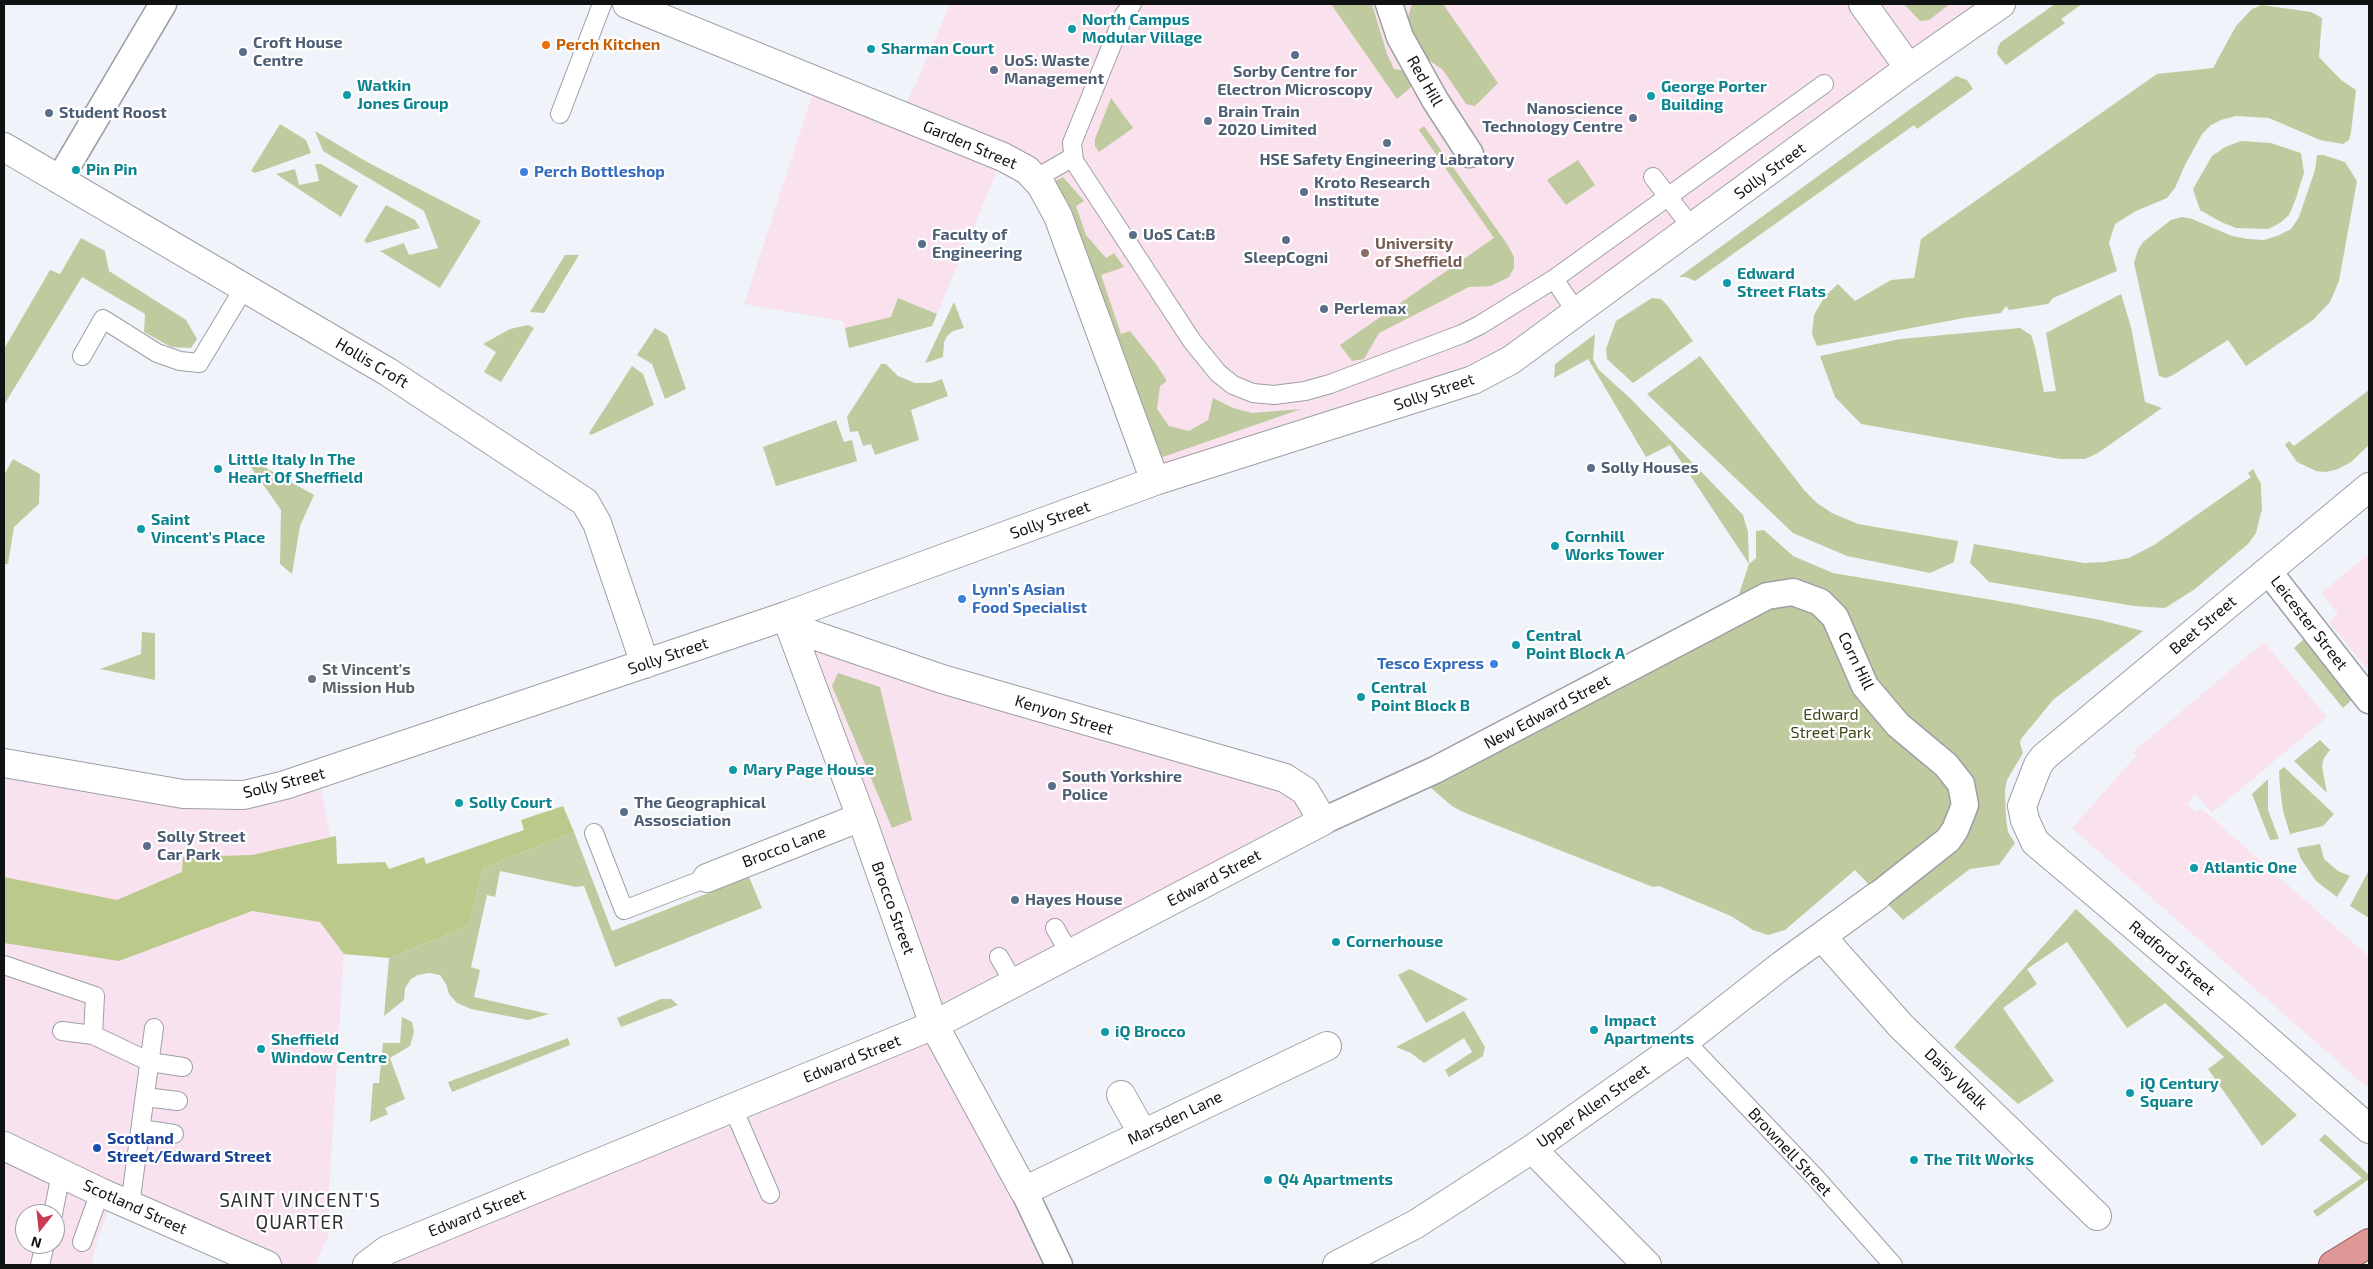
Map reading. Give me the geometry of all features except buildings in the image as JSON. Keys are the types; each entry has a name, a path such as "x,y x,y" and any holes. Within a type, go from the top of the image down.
{"highway":[{"path":"2333,1265 2369,1243"}],"street":[{"path":"59,180 163,4"},
{"name":"Garden Street","path":"627,4 1003,157 1027,170 1041,185 1058,216 1154,481"},
{"name":"Red Hill","path":"1389,4 1400,37 1435,100 1470,154"},
{"path":"1863,4 1909,68"},
{"name":"Solly Street","path":"4,763 156,791 208,796 244,795 319,775 645,664 788,622 1154,481 1473,380 1511,360 1577,313 1909,68 2001,4"},
{"name":"Hollis Croft","path":"4,147 388,372 585,502 597,523 645,664"},
{"name":"Beet Street","path":"2038,765 2044,758 2369,487"},
{"name":"Leicester Street","path":"2268,571 2369,700"},
{"name":"Corn Hill","path":"1767,596 1793,592 1808,596 1820,602 1835,617 1865,686 1898,725 1946,765 1961,784 1965,805"},
{"name":"New Edward Street","path":"1322,821 1435,770 1767,596"},
{"name":"Brocco Street","path":"788,622 861,817 934,1025 1024,1191"},
{"name":"Kenyon Street","path":"788,622 951,682 1285,778 1304,791 1322,821"},
{"name":"Radford Street","path":"2038,765 2022,806 2025,820 2035,842 2245,1020 2369,1129"},
{"name":"Upper Allen Street","path":"1336,1265 1416,1224 1532,1149 1686,1041 1948,840 1955,830 1965,805"},
{"name":"Brocco Lane","path":"707,878 861,817"},
{"name":"Edward Street","path":"367,1265 387,1250 934,1025 1322,821"},
{"name":"Daisy Walk","path":"1822,937 1901,1026 2096,1216"},
{"name":"Marsden Lane","path":"1024,1191 1327,1046"},
{"path":"1121,1095 1143,1134"},
{"name":"Scotland Street","path":"4,1146 100,1192 267,1265"},
{"path":"1532,1149 1647,1265"},
{"path":"1024,1191 1059,1265"}],"lane":[{"path":"560,114 602,4"},
{"path":"1132,4 1124,14 1072,143 1073,157 1098,200 1192,341 1218,372 1233,385 1253,393 1274,395 1305,392 1436,344 1480,325 1554,279 1824,84"},
{"path":"1035,179 1073,157"},
{"path":"1653,177 1692,228"},
{"path":"1554,279 1577,313"},
{"path":"82,356 103,319 157,353 180,361 199,363 244,288"},
{"path":"594,833 624,910 707,878"},
{"path":"1055,928 1070,954"},
{"path":"999,956 1014,983"},
{"path":"4,965 95,996 93,1035"},
{"path":"130,1205 154,1028"},
{"path":"62,1032 93,1035 150,1062 182,1067"},
{"name":"Brownell Street","path":"1686,1041 1815,1178 1893,1265"},
{"path":"145,1096 178,1101"},
{"path":"733,1108 770,1194"},
{"path":"141,1129 174,1134"},
{"path":"55,1204 61,1173"},
{"path":"82,1242 100,1192"}],"shaded area":[{"name":"University of Sheffield","path":"950,4 986,4 992,6 993,4 2001,4 1511,360 1155,481 1058,216 1003,157 932,326 849,348 843,321 744,304 817,81 900,114 915,86"},
{"path":"2369,554 2369,672 2329,622 2338,614 2321,593"},
{"path":"790,627 1285,778 1318,811 934,1025"},
{"name":"Atlantic One","path":"2264,642 2327,717 2212,813 2195,793 2187,804 2197,812 2201,808 2369,957 2369,1089 2072,828 2136,756 2133,752"},
{"path":"4,763 156,791 319,775 341,897 344,954 329,1189 329,1234 315,1265 267,1265 112,1198 95,1248 92,1265 4,1265"},
{"path":"934,1025 1059,1265 367,1265"}],"green space":[{"path":"1331,4 1372,4 1387,54 1394,69 1411,75 1414,83 1397,99"},
{"path":"1412,4 1443,4 1498,83 1475,106 1466,104 1443,70 1420,54 1407,20"},
{"path":"1904,4 1950,4 1929,20 1920,21"},
{"path":"2055,4 2082,4 2061,19 2065,23 2006,65 1997,54 2001,42"},
{"path":"2262,5 2311,12 2322,18 2319,57 2341,80 2356,90 2349,140 2343,144 2320,140 2269,118 2236,116 2221,120 2211,125 2202,134 2175,188 2167,198 2136,211 2115,224 2109,243 2117,271 2053,298 2048,304 2009,310 2006,306 2001,313 1964,318 1817,346 1812,334 1814,315 1825,296 1838,284 1855,301 1891,280 1914,278 1921,239 2157,74 2213,68 2236,26 2252,9"},
{"path":"1956,76 1967,80 1973,89 1917,129 1914,125 1695,281 1686,277 1679,277"},
{"path":"1111,98 1133,128 1099,152 1095,146 1095,139"},
{"path":"280,124 306,140 311,153 255,173 251,171"},
{"path":"1424,126 1507,244 1514,257 1514,268 1509,277 1491,286 1469,287 1379,333 1364,359 1352,361 1340,345 1494,238 1419,130"},
{"path":"315,131 367,162 481,221 440,288 380,251 404,243 409,255 438,248 424,211 323,151"},
{"path":"2241,141 2271,143 2301,153 2304,173 2289,215 2280,223 2268,229 2236,228 2221,222 2200,210 2193,189 2212,156 2225,147"},
{"path":"2317,155 2345,162 2357,181 2339,281 2330,302 2313,320 2246,366 2228,340 2173,375 2166,378 2159,376 2134,263 2143,242 2171,220 2182,217 2192,219 2232,236 2248,239 2264,240 2291,229 2299,217 2315,170"},
{"path":"1578,160 1595,185 1566,205 1547,180"},
{"path":"315,164 321,164 358,186 341,217 276,174 295,169 299,185 319,181"},
{"path":"1063,177 1084,201 1076,206 1086,235 1106,258 1114,253 1124,267 1101,275 1121,334 1130,331 1167,381 1160,386 1157,409 1169,426 1189,431 1208,420 1213,398 1233,408 1252,413 1301,409 1157,459 1051,183"},
{"path":"386,205 415,220 420,228 367,243 364,241"},
{"path":"81,238 105,251 109,271 186,320 197,339 191,348 171,347 144,332 145,314 82,277 4,405 4,349 50,270 60,274"},
{"path":"565,255 579,255 544,313 530,312"},
{"path":"2121,294 2131,327 2145,402 2162,408 2098,453 2085,459 2060,459 1861,424 1835,397 1820,356 1900,339 2020,328 2031,335 2044,392 2056,391 2046,333"},
{"path":"898,298 937,314 932,326 849,348 845,328 891,317"},
{"path":"1652,298 1661,299 1667,305 1693,341 1633,383 1607,359 1606,349 1616,321"},
{"path":"954,302 964,328 953,331 947,336 944,342 943,357 925,363"},
{"path":"528,325 534,328 501,382 484,372 496,352 483,344 510,329"},
{"path":"655,328 667,335 686,389 665,399 652,364 637,355"},
{"path":"1595,334 1593,359 1599,370 1631,399 1743,515 1748,532 1749,564 1670,445 1646,457 1588,359 1554,378 1555,364"},
{"path":"1700,356 1804,490 1817,503 1832,513 1858,524 1958,541 1954,562 1930,573 1847,556 1793,533 1647,394"},
{"path":"881,364 886,364 898,376 915,383 931,383 942,379 948,396 911,410 919,440 875,455 871,444 863,446 858,431 850,432 847,417"},
{"path":"632,366 643,374 654,405 591,435 589,433"},
{"path":"2369,390 2369,445 2351,462 2338,469 2326,472 2316,471 2297,462 2285,445 2289,441 2294,446"},
{"path":"836,420 844,442 852,440 857,461 776,486 763,447"},
{"path":"13,459 40,474 39,504 14,527 8,564 4,564 4,475"},
{"path":"250,459 314,495 300,526 292,574 280,564 281,510 248,463"},
{"path":"2253,469 2261,484 2262,509 2256,533 2248,544 2195,589 2165,608 2134,606 1989,582 1970,563 1974,544 2084,563 2129,558 2154,545 2251,477 2248,473"},
{"name":"Edward Street Park","path":"1764,530 1793,556 1833,573 2016,604 2100,620 2143,631 2053,700 2021,739 2020,743 2023,753 2007,780 2005,790 2008,832 2015,843 1999,865 1970,869 1903,920 1855,870 1785,930 1768,935 1753,930 1731,916 1659,886 1653,887 1463,812 1452,806 1418,777 1732,615 1749,564 1756,558 1756,531"},
{"path":"142,632 155,633 155,680 100,669 141,654"},
{"path":"2305,638 2354,698 2343,708 2294,648"},
{"path":"838,673 880,687 912,820 892,828 832,686"},
{"path":"2320,740 2330,750 2324,758 2322,766 2327,793 2294,761"},
{"path":"2284,767 2334,814 2323,826 2290,834 2283,811 2280,788 2279,771"},
{"path":"2268,779 2268,810 2279,839 2270,840 2252,794"},
{"path":"563,806 574,832 483,868 468,926 389,958 344,954 320,922 252,911 119,961 4,943 4,877 117,900 182,872 183,857 252,855 336,836 337,864 385,862 389,869 424,857 426,864 524,830 521,820"},
{"path":"574,832 612,931 749,877 762,908 615,967 584,886 576,887 500,871 495,897 487,895 471,967 480,970 474,997 549,1014 528,1020 471,1009 457,1003 449,994 446,984 440,975 429,973 418,975 411,979 405,988 404,1000 384,1016 389,958 468,926 483,868"},
{"path":"2320,844 2324,859 2338,871 2350,876 2337,897 2316,881 2301,859 2297,848"},
{"path":"2369,870 2369,918 2350,906"},
{"path":"2076,909 2297,1115 2262,1146 2208,1069 2224,1057 2165,1003 2127,1028 2067,942 2027,969 2037,984 2003,1008 2054,1081 2018,1104 1954,1047"},
{"path":"1410,969 1468,999 1426,1023 1398,975"},
{"path":"661,999 671,999 678,1005 621,1027 617,1018"},
{"path":"1464,1011 1485,1047 1483,1056 1449,1077 1445,1070 1472,1052 1464,1038 1424,1063 1411,1053 1396,1047"},
{"path":"402,1017 412,1022 414,1032 410,1046 390,1058 405,1099 385,1108 388,1114 370,1122 373,1083 379,1083 383,1043 400,1043"},
{"path":"568,1038 570,1045 452,1092 448,1082"},
{"path":"2325,1134 2369,1175 2369,1179 2317,1217 2313,1211 2362,1178 2319,1140"}],"place":[{"name":"North Campus Modular Village","path":"1072,29"},
{"name":"Perch Kitchen","path":"546,45"},
{"name":"Sharman Court","path":"871,49"},
{"name":"Croft House Centre","path":"243,52"},
{"name":"Sorby Centre for Electron Microscopy","path":"1295,55"},
{"name":"UoS: Waste Management","path":"994,70"},
{"name":"Watkin Jones Group","path":"347,95"},
{"name":"George Porter Building","path":"1651,96"},
{"name":"Student Roost","path":"49,113"},
{"name":"Nanoscience Technology Centre","path":"1633,118"},
{"name":"Brain Train 2020 Limited","path":"1208,121"},
{"name":"HSE Safety Engineering Labratory","path":"1387,143"},
{"name":"Pin Pin","path":"76,170"},
{"name":"Perch Bottleshop","path":"524,172"},
{"name":"Kroto Research Institute","path":"1304,192"},
{"name":"UoS Cat:B","path":"1133,235"},
{"name":"SleepCogni","path":"1286,240"},
{"name":"Faculty of Engineering","path":"922,244"},
{"name":"University of Sheffield","path":"1365,253"},
{"name":"Edward Street Flats","path":"1727,283"},
{"name":"Perlemax","path":"1324,309"},
{"name":"Solly Houses","path":"1591,468"},
{"name":"Little Italy In The Heart Of Sheffield","path":"218,469"},
{"name":"Saint Vincent's Place","path":"141,529"},
{"name":"Cornhill Works Tower","path":"1555,546"},
{"name":"Lynn's Asian Food Specialist","path":"962,599"},
{"name":"Central Point Block A","path":"1516,645"},
{"name":"Tesco Express","path":"1494,664"},
{"name":"St Vincent's Mission Hub","path":"312,679"},
{"name":"Central Point Block B","path":"1361,697"},
{"name":"Mary Page House","path":"733,770"},
{"name":"South Yorkshire Police","path":"1052,786"},
{"name":"Solly Court","path":"459,803"},
{"name":"The Geographical Assosciation","path":"624,812"},
{"name":"Solly Street Car Park","path":"147,846"},
{"name":"Atlantic One","path":"2194,868"},
{"name":"Hayes House","path":"1015,900"},
{"name":"Cornerhouse","path":"1336,942"},
{"name":"Impact Apartments","path":"1594,1030"},
{"name":"iQ Brocco","path":"1105,1032"},
{"name":"Sheffield Window Centre","path":"261,1049"},
{"name":"iQ Century Square","path":"2130,1093"},
{"name":"Scotland Street/Edward Street","path":"97,1148"},
{"name":"The Tilt Works","path":"1914,1160"},
{"name":"Q4 Apartments","path":"1268,1180"}],"district":[{"name":"SAINT VINCENT'S QUARTER","path":"300,1212"}]}
